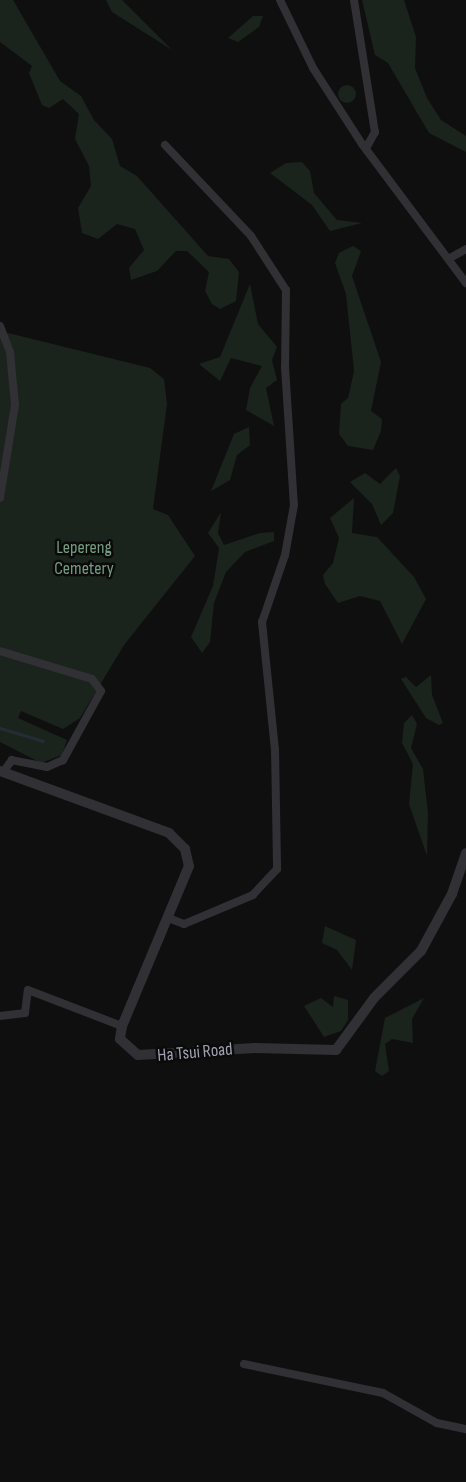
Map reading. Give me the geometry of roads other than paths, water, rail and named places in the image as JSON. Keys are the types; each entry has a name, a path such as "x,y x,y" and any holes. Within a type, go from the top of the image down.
{"street":[{"path":"280,0 313,68 366,148 450,258 466,283"},
{"path":"354,0 375,132 366,148"},
{"path":"165,145 251,236 286,290 285,367 294,505 285,555 262,622 275,749 277,869 253,895 184,924 168,918"},
{"path":"450,258 466,249"},
{"path":"0,326 10,352 15,405 0,498"},
{"path":"0,651 92,679 100,691 63,759 47,767 12,760 2,772 180,840 189,866 122,1026 28,990 25,1013 0,1016"},
{"name":"Ha Tsui Road","path":"122,1026 127,1048 149,1056 255,1047 336,1050 374,998 421,951 452,894 466,853"},
{"path":"244,1364 383,1393 436,1423 466,1429"}],"waterway":[{"path":"0,728 43,741"}],"park label":[{"name":"Lepereng Cemetery","path":"84,559"}]}
